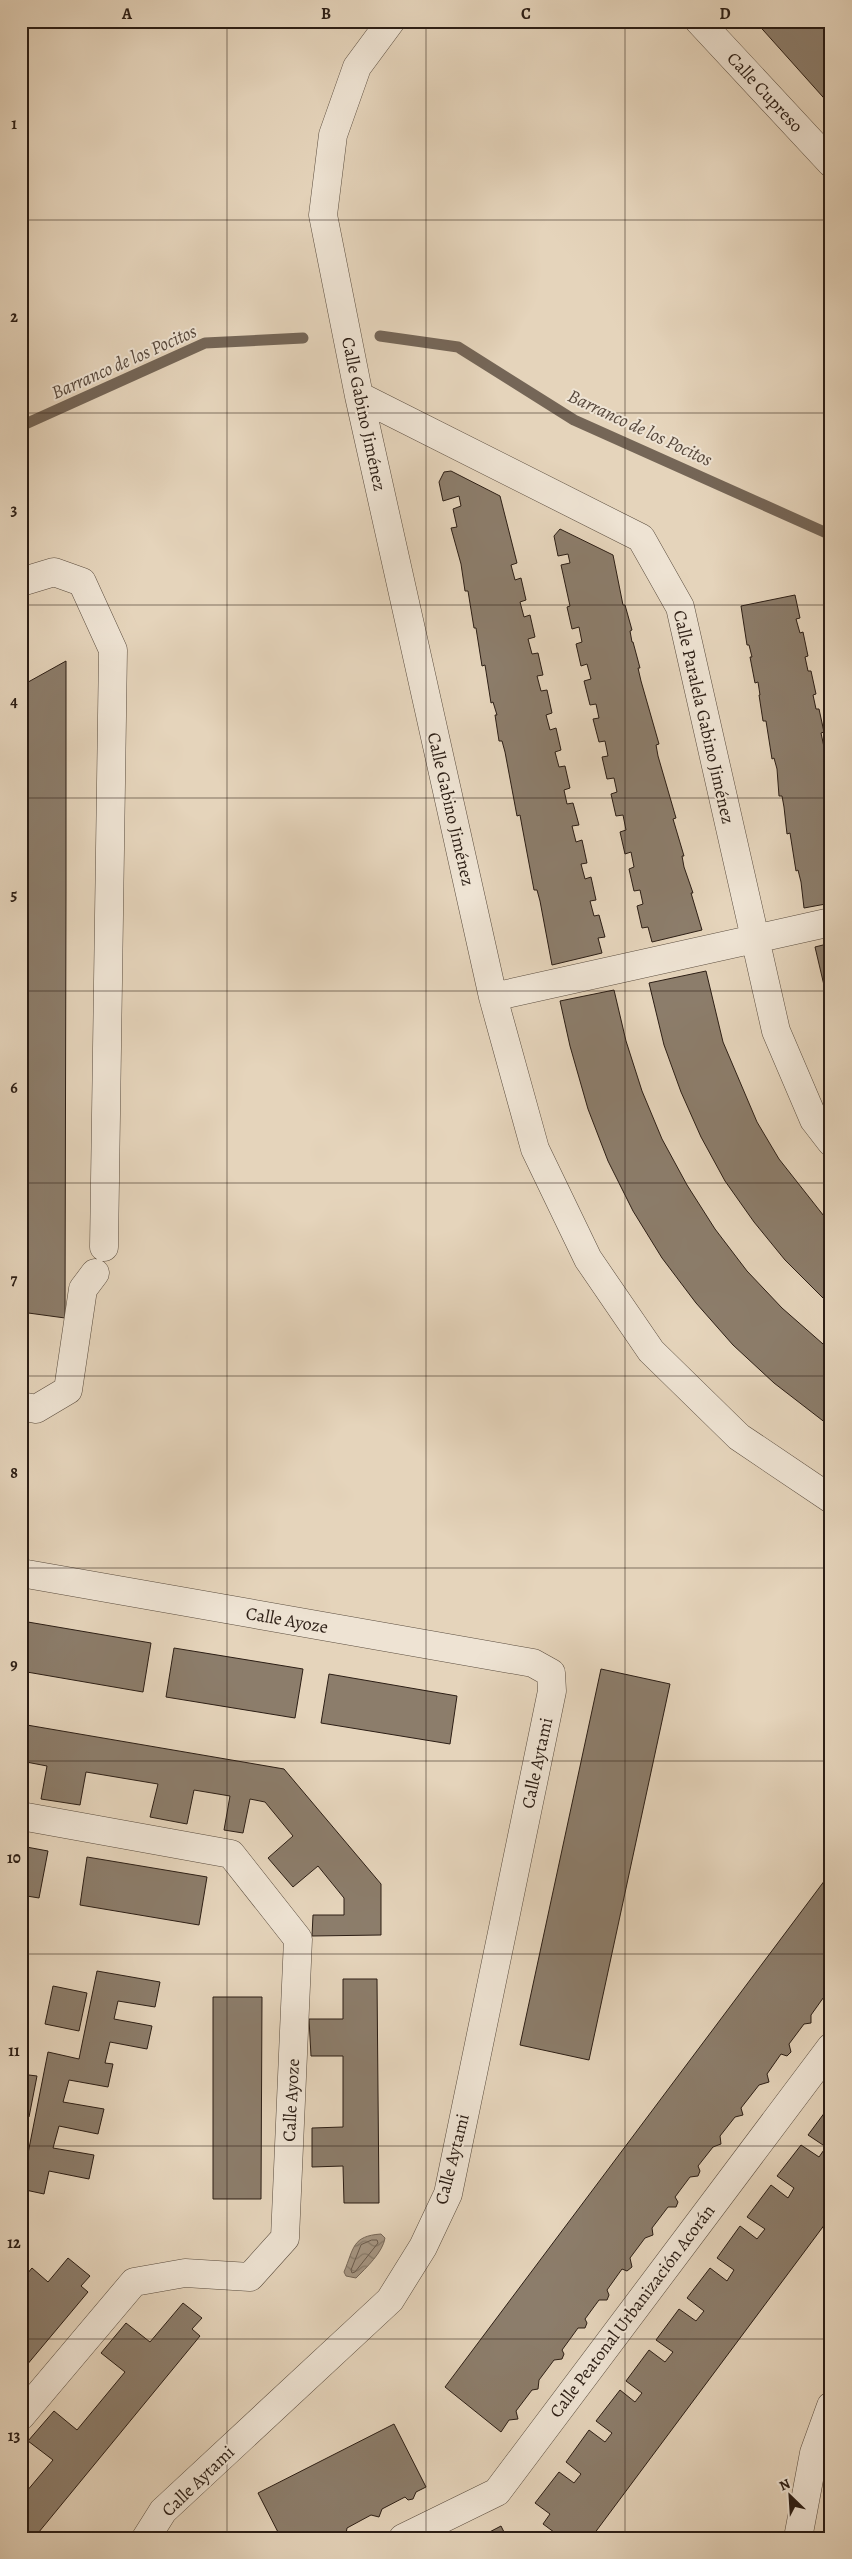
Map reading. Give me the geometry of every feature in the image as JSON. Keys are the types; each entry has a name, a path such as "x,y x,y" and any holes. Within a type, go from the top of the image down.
{"street":[{"name":"Calle Gabino Jiménez","path":"390,21 357,67 333,135 323,216 359,396 493,997 535,1149 588,1259 652,1351 739,1437 831,1499"},
{"name":"Calle Cupreso","path":"699,21 831,163"},
{"name":"Calle Paralela Gabino Jiménez","path":"359,396 641,538 680,607 776,1031 814,1120 831,1142"},
{"path":"21,582 54,572 82,582 114,650 104,1247"},
{"path":"493,997 831,922"},
{"path":"21,1406 36,1409 68,1390 82,1289 95,1273"},
{"name":"Calle Ayoze","path":"21,1574 533,1664 550,1673"},
{"name":"Calle Aytami","path":"146,2538 163,2512 390,2300 423,2247 448,2194 552,1691 550,1673"},
{"name":"Calle Ayoze","path":"21,1816 231,1854 298,1939 285,2238 250,2277 184,2273 134,2282 21,2416"},
{"name":"Calle Peatonal Urbanización Acorán","path":"403,2538 496,2492 831,2047"},
{"path":"798,2538 814,2453 831,2406"}],"water":[{"path":"381,2234 385,2238 384,2243 374,2260 356,2278 346,2276 344,2272 355,2245 364,2237"}],"building":[{"path":"755,21 831,21 831,106"},
{"path":"451,471 500,496 517,563 511,565 515,580 521,578 526,600 520,602 524,617 530,615 535,637 528,639 532,654 538,653 543,675 537,676 541,691 547,690 552,713 546,715 550,730 556,728 561,750 555,752 559,767 565,766 570,788 564,790 567,804 573,803 579,825 572,826 576,842 582,840 587,863 581,864 585,879 591,877 596,900 590,901 594,916 599,915 605,937 598,938 602,953 552,965 540,901 537,890 534,890 520,815 517,816 505,752 502,741 499,741 495,715 497,715 493,702 491,703 485,665 482,666 468,591 465,591 461,564 451,528 457,527 453,509 461,506 459,496 443,501 439,482 444,472"},
{"path":"560,529 613,555 623,605 625,605 632,630 630,631 640,668 638,668 641,681 659,744 656,745 658,756 676,818 673,819 684,856 682,856 684,867 693,893 691,893 702,930 652,942 648,927 642,928 637,906 643,904 640,890 634,891 629,869 634,867 631,852 625,854 620,832 626,830 623,815 616,816 611,794 617,792 614,778 607,779 602,757 608,756 605,741 599,742 593,719 599,718 596,704 590,705 584,681 591,679 587,664 581,666 576,644 582,642 579,627 572,629 567,607 570,606 561,565 570,563 568,554 558,556 554,536"},
{"path":"795,595 800,618 796,619 800,633 803,632 808,656 805,657 808,671 811,671 816,694 813,695 816,709 819,709 824,732 821,733 824,747 828,746 831,760 831,903 804,908 801,882 798,870 796,871 790,833 787,834 782,796 779,796 777,769 774,758 772,759 766,721 763,721 758,682 755,683 750,657 752,657 749,645 747,645 741,606"},
{"path":"66,661 65,1318 21,1312 21,686"},
{"path":"831,943 831,1015 815,947"},
{"path":"706,971 723,1042 757,1122 779,1159 831,1225 831,1306 785,1260 754,1222 725,1181 701,1137 681,1092 664,1045 649,983"},
{"path":"614,990 626,1041 642,1091 662,1139 687,1185 715,1229 747,1271 782,1308 831,1351 831,1427 774,1383 733,1345 696,1303 662,1258 633,1211 608,1161 588,1109 570,1046 560,1001"},
{"path":"22,1621 151,1643 143,1692 21,1671"},
{"path":"174,1648 303,1669 295,1718 166,1697"},
{"path":"601,1669 670,1684 589,2060 520,2045"},
{"path":"329,1674 457,1696 450,1744 321,1723"},
{"path":"21,1724 284,1769 381,1884 381,1935 312,1936 313,1915 344,1915 344,1898 318,1866 293,1887 268,1858 293,1836 265,1802 250,1799 243,1833 224,1830 230,1796 194,1790 187,1824 150,1817 158,1784 86,1772 80,1805 41,1799 47,1766 21,1761"},
{"path":"21,1846 48,1851 39,1898 21,1895"},
{"path":"87,1857 207,1877 199,1925 80,1905"},
{"path":"831,1872 831,1994 826,1994 811,2015 811,2023 804,2024 789,2044 791,2052 787,2056 781,2054 767,2074 769,2082 759,2085 741,2108 743,2115 735,2117 720,2136 721,2144 713,2147 698,2166 700,2171 698,2176 690,2177 675,2197 678,2202 676,2207 668,2207 652,2228 653,2235 645,2238 630,2258 632,2267 627,2271 622,2269 607,2290 609,2295 607,2300 599,2300 585,2319 587,2323 585,2328 578,2328 562,2350 564,2354 562,2359 554,2360 539,2380 538,2389 532,2390 516,2411 518,2419 509,2420 501,2432 445,2387"},
{"path":"97,1971 160,1982 155,2007 118,2001 114,2019 152,2026 147,2049 110,2042 105,2063 113,2064 108,2087 69,2080 63,2102 104,2109 98,2134 59,2126 53,2148 94,2155 89,2179 49,2171 44,2194 21,2189 48,2052 79,2059"},
{"path":"343,1979 377,1979 379,2203 344,2203 343,2166 312,2167 312,2128 343,2127 343,2056 311,2056 309,2019 343,2019"},
{"path":"53,1986 87,1993 79,2031 45,2024"},
{"path":"213,1997 262,1997 261,2199 213,2199"},
{"path":"21,2074 37,2076 29,2117 21,2115"},
{"path":"831,2104 831,2216 591,2538 562,2538 543,2524 550,2514 535,2503 559,2472 574,2483 581,2474 566,2462 589,2430 605,2442 612,2433 596,2421 620,2390 635,2402 642,2393 626,2381 649,2350 665,2362 673,2352 656,2340 679,2309 696,2321 704,2311 687,2298 710,2268 727,2281 734,2270 717,2258 740,2226 757,2239 765,2229 747,2217 771,2185 788,2198 794,2188 777,2176 801,2145 819,2157 826,2147 808,2135"},
{"path":"68,2258 90,2276 81,2286 88,2292 21,2372 21,2314 24,2310 21,2308 21,2281 32,2268 48,2282"},
{"path":"183,2303 202,2318 192,2329 200,2336 34,2538 21,2538 21,2498 53,2460 28,2441 54,2411 77,2430 125,2372 101,2353 126,2323 150,2342"},
{"path":"394,2424 426,2487 416,2492 413,2499 408,2500 405,2497 382,2509 379,2517 371,2515 347,2528 346,2534 340,2536 336,2534 328,2538 281,2538 258,2493"},
{"path":"501,2526 507,2538 478,2538"}],"waterway":[{"name":"Barranco de los Pocitos","path":"380,336 458,347 574,420 831,535"},
{"name":"Barranco de los Pocitos","path":"21,426 205,343 303,338"}]}
